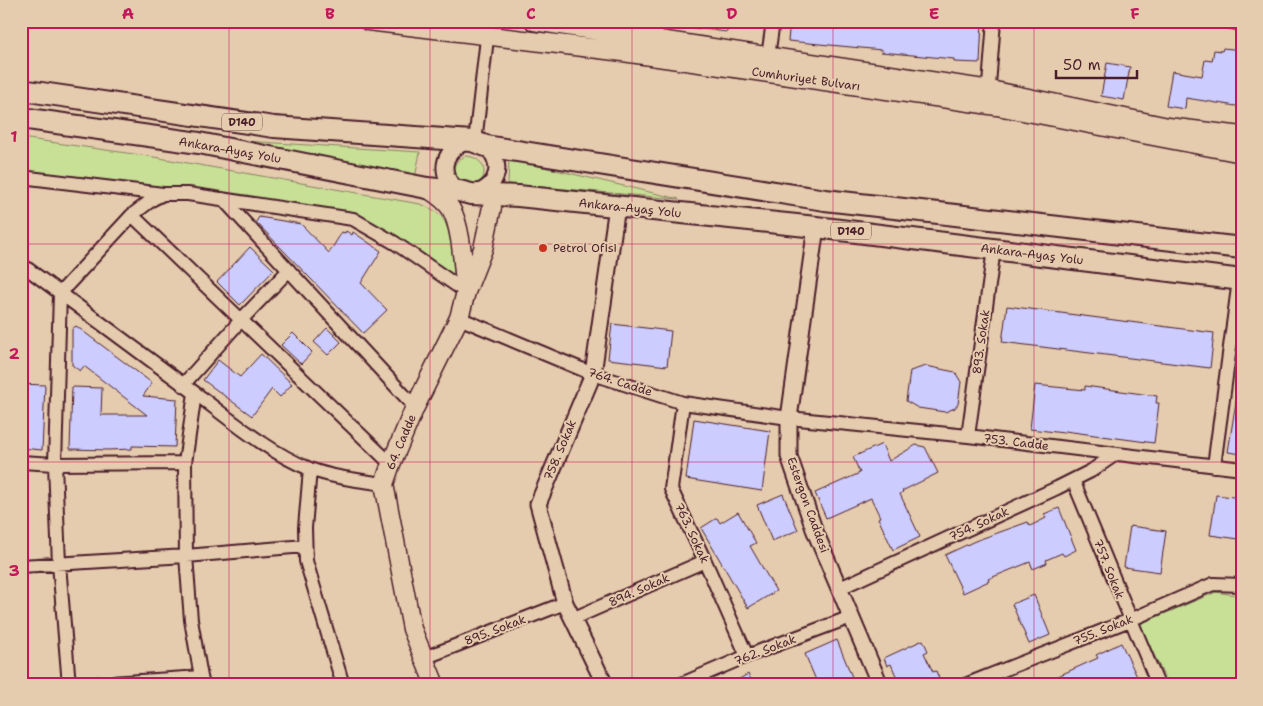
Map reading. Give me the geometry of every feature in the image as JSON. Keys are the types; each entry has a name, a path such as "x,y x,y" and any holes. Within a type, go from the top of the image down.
{"highway":[{"name":"D140","path":"21,90 274,127 475,143 825,200 1242,248"},
{"name":"Ankara-Ayaş Yolu","path":"21,118 199,143 428,188 471,194 617,206 816,227 1240,280"}],"main road":[{"name":"Cumhuriyet Bulvarı","path":"368,21 487,28 623,52 988,97 1242,152"},
{"name":"Cumhuriyet Bulvarı","path":"534,21 768,57 1168,127 1242,136"},
{"path":"466,292 459,232 471,194"},
{"name":"64. Cadde","path":"435,685 412,629 384,484 416,407 460,318 466,292 483,249 471,194"}],"street":[{"path":"768,57 773,21"},
{"path":"988,97 994,21"},
{"path":"1226,21 1242,24"},
{"path":"475,143 487,28"},
{"path":"475,143 492,152 497,168 471,194 447,178 445,169 446,160 456,146 475,143"},
{"path":"21,177 163,194 188,194 353,219 395,243 466,292"},
{"path":"69,685 58,564 55,464 60,293 132,215 152,199 163,194"},
{"path":"223,199 416,407"},
{"name":"758. Sokak","path":"604,685 565,603 538,504 592,374 617,206"},
{"path":"132,215 391,464"},
{"name":"Estergon Caddesi","path":"816,227 789,418 789,456 814,529 880,685"},
{"name":"893. Sokak","path":"968,436 994,249"},
{"path":"21,264 195,394 280,454 310,469 345,478 384,484"},
{"path":"184,385 241,320 289,270"},
{"path":"1214,466 1240,280"},
{"name":"764. Cadde","path":"460,318 592,374 683,402 789,418"},
{"path":"80,685 202,681 191,620 186,556 185,463 195,394"},
{"name":"763. Sokak","path":"683,402 671,489 747,656"},
{"name":"753. Cadde","path":"789,418 968,436 1242,469"},
{"name":"754. Sokak","path":"840,588 1073,480 1091,471 1116,454"},
{"path":"21,462 55,464 185,463"},
{"path":"310,469 305,546 311,579 343,685"},
{"name":"757. Sokak","path":"1073,480 1158,685"},
{"path":"21,566 186,556 305,546"},
{"name":"894. Sokak","path":"572,619 705,561"},
{"name":"755. Sokak","path":"965,685 1130,620 1213,584 1242,585"},
{"name":"895. Sokak","path":"424,658 565,603"},
{"name":"762. Sokak","path":"679,685 747,656 851,617"}],"green space":[{"path":"21,138 148,156 420,204 436,212 445,221 451,244 454,275 371,222 351,214 216,193 21,170"},
{"path":"244,141 420,152 415,178"},
{"path":"466,156 477,159 483,166 484,176 478,185 456,181 454,173 456,163"},
{"path":"509,159 679,199 508,184"},
{"path":"1216,592 1242,596 1242,685 1168,685 1140,624"}],"building":[{"path":"688,21 728,21 727,32 687,27"},
{"path":"790,21 839,21 883,26 884,21 982,21 980,63 954,62 954,59 788,41"},
{"path":"1223,48 1242,50 1242,107 1186,98 1185,109 1166,106 1172,71 1202,76 1205,60 1212,61 1214,50 1222,51"},
{"path":"1107,63 1130,67 1124,100 1101,96"},
{"path":"259,217 301,224 329,253 342,232 345,233 346,231 352,235 353,232 381,251 361,283 387,310 363,333 256,222"},
{"path":"250,247 274,270 240,305 217,282"},
{"path":"1007,306 1214,333 1210,368 1002,342"},
{"path":"612,324 671,331 667,366 608,359"},
{"path":"76,326 152,383 143,396 177,399 175,447 132,446 132,449 70,449 72,387 102,388 101,415 147,415 84,366 80,371 72,365 72,329"},
{"path":"327,328 341,342 328,355 314,342"},
{"path":"293,333 312,352 301,364 281,345"},
{"path":"261,354 292,384 280,397 272,389 252,416 203,380 218,360 240,377"},
{"path":"926,366 955,372 961,382 958,404 955,408 945,412 918,408 906,401 910,371"},
{"path":"21,384 45,385 42,450 21,448"},
{"path":"1035,385 1085,390 1085,386 1157,396 1156,403 1159,403 1154,443 1065,431 1064,433 1030,429"},
{"path":"1237,395 1242,396 1242,454 1228,452"},
{"path":"694,419 770,431 762,491 686,479"},
{"path":"882,444 889,461 916,445 925,447 938,473 902,491 900,494 920,537 893,550 871,498 826,518 815,493 860,473 853,457"},
{"path":"783,494 798,530 772,541 757,505"},
{"path":"1216,495 1242,498 1239,539 1210,535"},
{"path":"1059,508 1076,550 1064,556 1062,553 1046,560 1047,563 1033,569 1030,562 988,579 989,581 963,593 945,555 975,541 1028,522 1030,526 1046,518 1044,514"},
{"path":"738,512 756,543 750,546 776,591 748,608 701,528 717,518 720,523"},
{"path":"1130,526 1166,531 1160,572 1124,567"},
{"path":"1034,595 1050,635 1029,644 1012,604"},
{"path":"837,640 852,677 835,685 818,685 805,654"},
{"path":"923,640 928,651 924,653 933,672 936,671 940,681 932,685 900,685 891,664 887,666 884,658"},
{"path":"1121,643 1141,685 1038,685 1098,658 1096,655"},
{"path":"748,674 754,685 729,685"}],"place":[{"name":"Petrol Ofisi","path":"543,248"}]}
